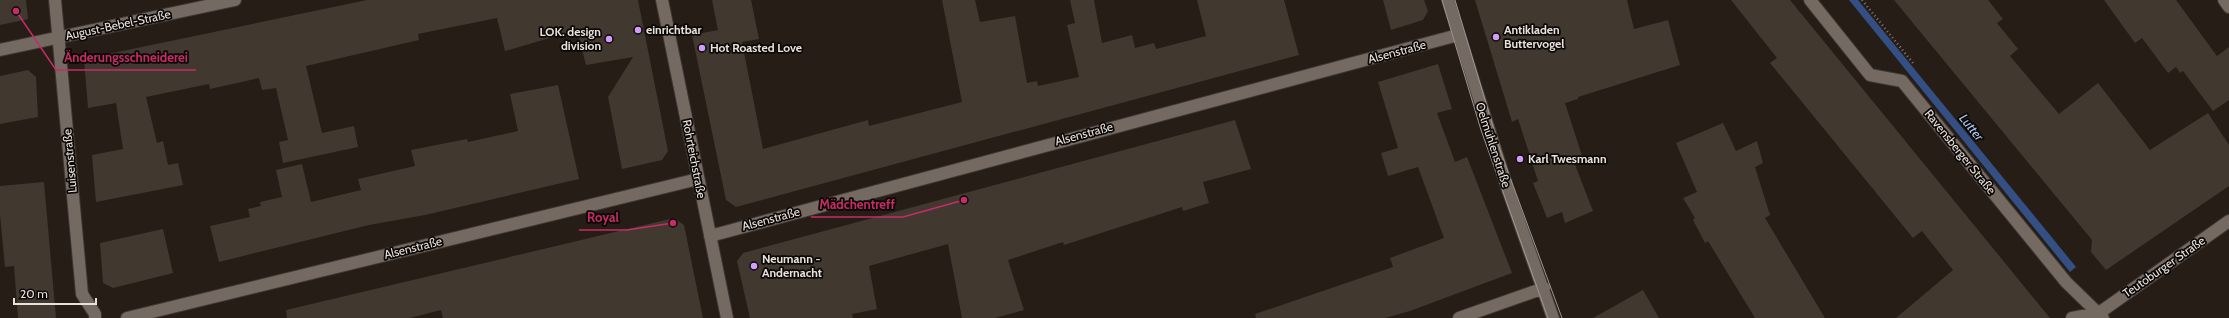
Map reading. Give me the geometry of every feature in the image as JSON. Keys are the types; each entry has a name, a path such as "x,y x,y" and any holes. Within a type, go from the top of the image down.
{"street":[{"name":"Luisenstraße","path":"55,0 82,294 95,314 95,318"},
{"name":"August-Bebel-Straße","path":"0,50 235,0"},
{"name":"Rohrteichstraße","path":"662,0 727,318"},
{"name":"Oelmühlenstraße","path":"1448,0 1508,190 1544,288 1553,318"},
{"name":"Ravensberger Straße","path":"1810,0 1870,75 1902,81 2066,282 2099,316"},
{"path":"2224,0 2229,7"},
{"name":"Alsenstraße","path":"710,236 1458,35"},
{"name":"Alsenstraße","path":"127,318 698,179"},
{"name":"Teutoburger Straße","path":"2072,318 2099,316 2229,222"},
{"name":"Oelmühlenstraße","path":"1544,288 1560,318"},
{"path":"1459,318 1544,288"}],"water":[{"path":"1849,0 1858,0 2076,267 2070,272"}],"building":[{"path":"0,0 26,0 28,19 0,25"},
{"path":"367,0 638,0 668,151 662,160 622,169 608,97 633,57 586,65 577,30 505,51 497,18 418,34 419,40 306,66 322,133 354,126 358,147 283,163 279,142 288,140 276,88 262,90 259,78 210,89 209,84 146,97 157,143 163,141 168,165 178,163 183,185 96,202 92,155 123,149 116,103 88,108 84,59"},
{"path":"712,0 751,0 759,39 742,42 763,149 868,120 869,126 962,102 942,0 975,0 980,22 1015,16 1027,83 1037,81 1038,86 1079,77 1067,25 1075,23 1070,0 1094,0 1102,43 1132,35 1135,48 1154,43 1156,49 1206,36 1197,0 1284,0 1299,55 736,207 726,200 692,35 718,30"},
{"path":"1383,0 1424,0 1428,11 1423,20 1391,30"},
{"path":"1475,0 1627,0 1634,29 1668,20 1680,65 1578,97 1578,99 1565,103 1583,159 1574,162 1593,211 1565,223 1562,212 1547,218 1533,183 1538,181 1518,119 1512,122"},
{"path":"1731,0 1790,0 2050,318 1896,318 1953,270 1922,231 1913,238 1770,63 1777,58"},
{"path":"1894,0 1988,0 2003,19 1997,23 2018,49 2010,56 2059,114 2098,83 2150,150 2208,113 2229,145 2229,186 2106,270 2091,252 2092,240"},
{"path":"2104,0 2176,0 2217,56 2229,47 2229,100 2213,111 2183,71 2180,73 2176,67 2168,73 2142,38 2135,43"},
{"path":"1438,64 1452,109 1437,113 1455,162 1467,157 1512,273 1410,311 1385,318 1256,318 1255,314 1393,267 1390,258 1444,238 1418,167 1388,176 1381,153 1398,148 1378,82"},
{"path":"28,70 36,77 38,117 0,124 0,76"},
{"path":"558,85 579,179 425,215 369,225 219,262 210,226 250,217 248,209 261,206 260,202 282,197 276,170 302,164 311,202 361,190 358,179 415,166 411,150 467,139 468,142 518,131 510,94"},
{"path":"1235,120 1251,169 1203,182 1209,203 1183,211 1182,207 1064,245 1063,242 1008,260 1024,310 995,318 962,318 948,244 869,266 877,309 852,314 853,318 750,318 737,261 743,253"},
{"path":"1723,123 1736,151 1757,141 1763,163 1755,167 1770,215 1765,218 1825,318 1755,318 1708,241 1705,243 1693,220 1695,218 1683,198 1697,192 1676,143"},
{"path":"44,182 56,318 18,318 14,266 5,267 0,215 0,186"},
{"path":"674,218 684,225 703,318 443,318 441,310 410,318 287,318 286,310"},
{"path":"163,229 173,273 113,288 103,283 100,243"},
{"path":"1643,290 1659,318 1593,318"}],"tram line":[{"path":"1442,0 1481,130 1548,318"},
{"path":"1455,0 1501,153 1562,318"}],"place":[{"name":"Änderungsschneiderei","path":"16,11"},
{"name":"einrichtbar","path":"638,30"},
{"name":"Antikladen Buttervogel","path":"1496,37"},
{"name":"LOK. design division","path":"609,39"},
{"name":"Hot Roasted Love","path":"702,48"},
{"name":"Karl Twesmann","path":"1520,159"},
{"name":"Mädchentreff","path":"964,200"},
{"name":"Royal","path":"673,223"},
{"name":"Neumann - Andernacht","path":"754,266"}],"water label":[{"name":"Lutter","path":"1972,127"}]}
